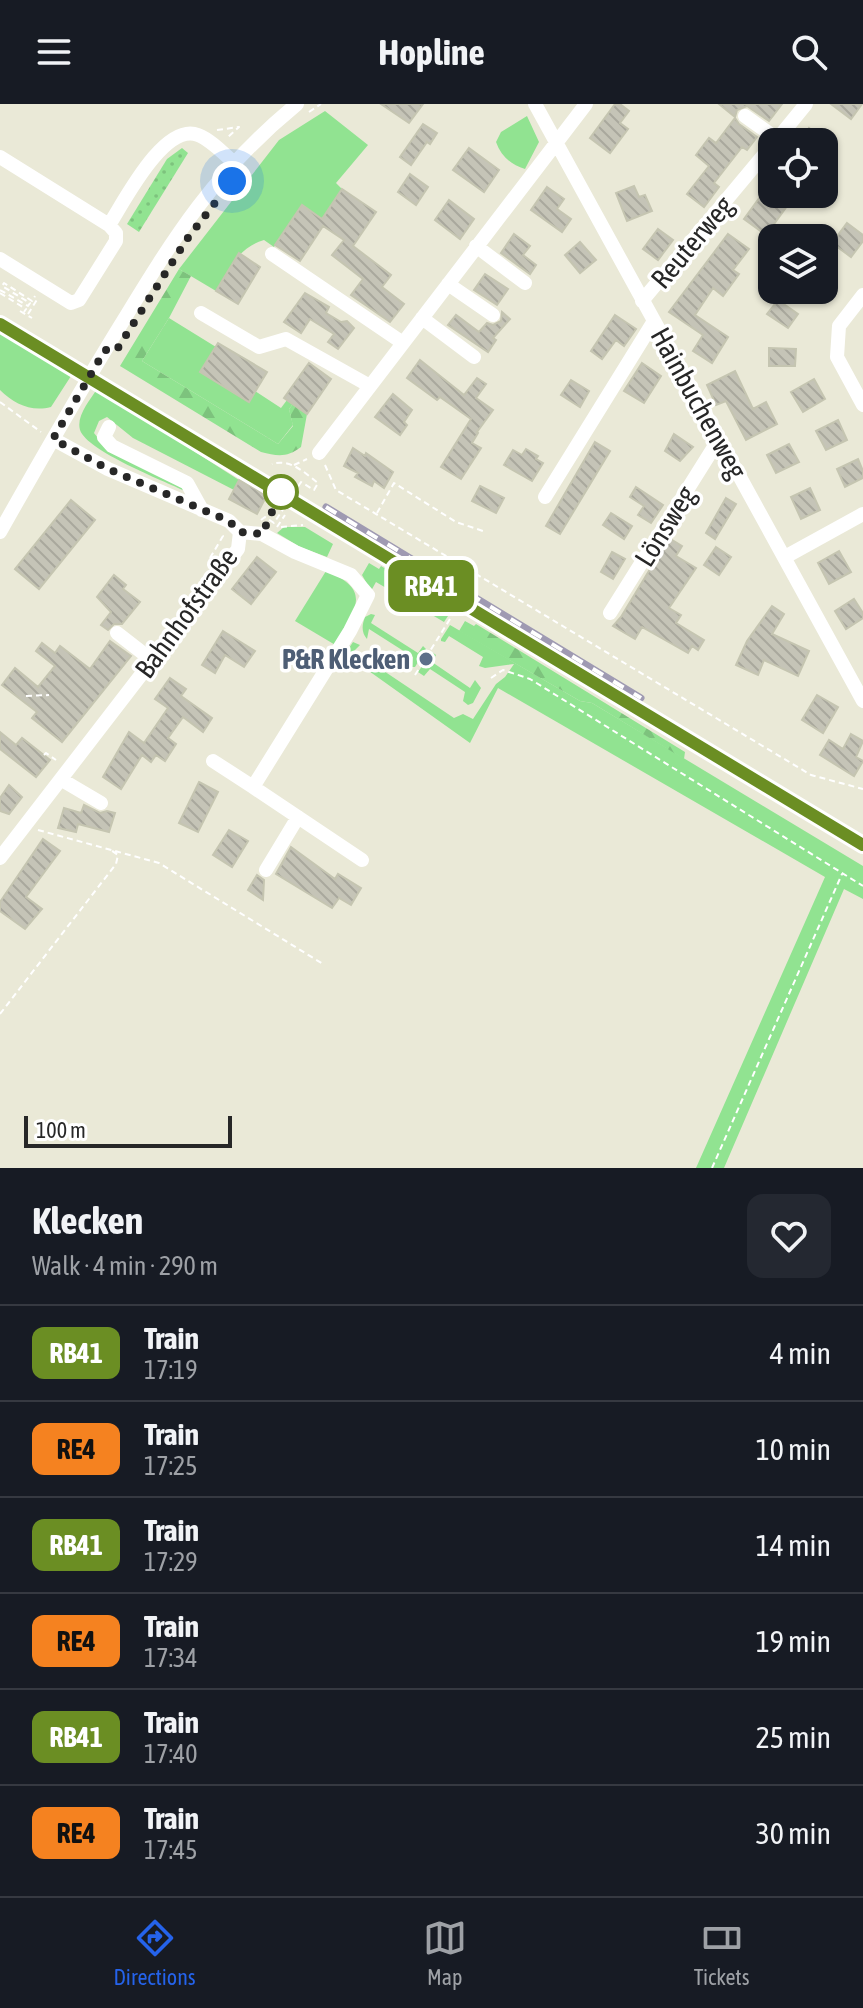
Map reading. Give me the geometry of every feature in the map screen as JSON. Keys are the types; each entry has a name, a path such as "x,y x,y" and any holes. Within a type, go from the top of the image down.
{"street":[{"name":"Hainbuchenweg","path":"535,104 863,701"},
{"path":"319,453 586,104"},
{"name":"Reuterweg","path":"786,128 806,104"},
{"path":"0,532 177,232 233,162 263,132 303,108"},
{"path":"745,116 759,128"},
{"path":"109,225 156,154 174,138 187,133 198,135 233,162"},
{"path":"0,157 109,225 116,233 116,241 79,300 71,303 0,259"},
{"name":"Reuterweg","path":"642,301 758,162"},
{"path":"476,246 525,283"},
{"path":"272,254 403,343"},
{"path":"448,284 493,315"},
{"path":"863,295 839,326 837,357 863,405"},
{"path":"201,313 259,347 286,339 370,386"},
{"path":"422,318 474,357"},
{"path":"545,497 654,321"},
{"path":"109,427 104,437 112,446 187,483 202,510"},
{"name":"Bahnhofstraße","path":"0,858 238,549 240,532 229,521 108,469 53,439"},
{"name":"Lönsweg","path":"610,613 719,439"},
{"path":"785,557 863,514"},
{"path":"240,532 262,534 295,552 351,575 368,595 350,631 253,787"},
{"path":"117,633 153,661"},
{"path":"213,761 362,860"},
{"path":"62,780 101,803"},
{"path":"266,870 298,817"}],"path":[{"path":"303,108 321,104"},
{"path":"0,291 28,306 30,303 2,286 4,283 32,301 35,295"},
{"path":"0,291 26,309 22,311 32,318"},
{"path":"28,314 42,292"},
{"path":"0,402 53,439"},
{"path":"319,453 336,490 811,775 863,789"},
{"path":"265,517 274,523 301,482 314,490 318,483 294,465 278,461 272,464"},
{"path":"376,514 394,483 456,522 483,531"},
{"path":"276,528 303,525"},
{"path":"210,558 223,536 221,534"},
{"path":"415,675 455,611"},
{"path":"491,678 503,670 530,679 863,886"},
{"path":"26,696 49,695"},
{"path":"25,827 159,863 323,964"},
{"path":"0,1014 116,864 118,855 111,849"},
{"path":"712,1168 842,874"}],"green space":[{"path":"325,111 368,145 336,183 342,189 322,219 302,206 274,247 264,240 247,248 235,260 216,291 179,269 279,140"},
{"path":"527,116 539,142 525,169 507,159 496,142 501,132"},
{"path":"182,148 188,153 139,232 127,224 167,159"},
{"path":"179,269 191,276 142,361 278,444 293,426 289,409 293,404 307,414 301,447 296,451 282,455 261,452 120,366"},
{"path":"169,318 216,347 255,391 281,408 287,400 293,404 289,409 293,425 278,444 142,361"},
{"path":"0,333 71,376 51,407 23,406 0,390"},
{"path":"97,389 239,480 234,490 133,438 107,417 99,421 94,433 98,438 184,486 185,491 96,447 86,438 79,425 84,408"},
{"path":"284,527 305,527 333,544 327,557 300,547 277,533"},
{"path":"369,563 379,569 381,566 452,610 444,622 376,582 371,591 362,575"},
{"path":"326,571 341,578 355,594 354,611 337,646 295,621"},
{"path":"375,615 371,623 418,653 423,646 426,649 415,667 412,667 413,657 369,629 367,639 363,626 365,617"},
{"path":"465,621 474,626 476,624 685,752 684,759 592,703 580,701 459,631"},
{"path":"450,625 580,701 592,703 863,866 863,899 844,889 724,1168 696,1168 825,877 498,688 470,743 345,654 353,642 360,645 354,651 454,718 463,714 473,719 496,684 514,664 479,666 483,657 449,636 445,642 441,641"},
{"path":"432,652 436,655 432,662 470,688 475,680 481,688 473,703 468,705 463,701 465,692 430,669 424,676 418,672"}],"building":[{"path":"381,104 423,104 409,123"},
{"path":"615,104 629,111 620,123 628,129 610,153 590,138"},
{"path":"719,104 782,104 769,121 747,106 737,110 735,117"},
{"path":"831,104 862,104 851,119"},
{"path":"735,118 757,137 747,150 742,147 714,183 719,187 704,207 687,194 709,166 696,155 709,138 716,143"},
{"path":"423,124 437,133 411,165 400,157"},
{"path":"469,148 499,170 484,192 453,170"},
{"path":"410,174 428,187 416,205 398,192"},
{"path":"634,186 639,197 645,195 652,211 627,221 616,193"},
{"path":"547,187 564,199 557,209 571,219 562,232 531,210"},
{"path":"342,189 376,212 353,246 391,275 382,287 404,304 390,322 351,295 363,279 332,255 344,240 323,226 300,261 275,245 302,205 322,219"},
{"path":"449,200 474,219 460,239 435,220"},
{"path":"758,200 758,208 786,208 774,224 758,224 758,229 744,219"},
{"path":"847,223 863,235 863,241 851,257 838,247 838,235"},
{"path":"658,229 673,240 658,260 643,249"},
{"path":"514,234 530,246 523,255 536,265 530,274 501,253"},
{"path":"728,234 749,249 733,270 739,274 723,296 713,288 695,315 728,337 712,363 693,351 703,335 669,312"},
{"path":"580,242 596,260 580,273 565,255"},
{"path":"239,253 260,267 238,304 216,291"},
{"path":"485,274 508,289 497,305 474,290"},
{"path":"305,293 329,307 326,313 341,322 347,321 354,328 338,349 328,342 334,334 310,319 301,333 284,322"},
{"path":"775,304 784,304 798,314 788,328 767,314"},
{"path":"502,312 510,319 493,338 496,340 488,352 448,325 456,315 479,332 487,323 493,325 501,321"},
{"path":"615,315 636,329 624,346 616,340 602,359 591,351"},
{"path":"218,343 267,372 249,402 200,372"},
{"path":"769,348 796,349 795,366 769,366"},
{"path":"420,360 464,395 477,378 486,384 476,398 493,410 477,432 472,443 481,448 461,479 441,467 471,419 407,378"},
{"path":"309,363 331,379 307,414 284,398"},
{"path":"642,363 661,376 644,403 624,391"},
{"path":"735,371 753,409 766,402 777,424 746,440 726,401 716,405 707,385"},
{"path":"814,379 825,399 803,412 791,392"},
{"path":"571,380 589,391 580,407 561,395"},
{"path":"393,394 412,410 400,435 375,417"},
{"path":"838,420 847,440 826,450 816,431"},
{"path":"674,434 693,447 680,461 665,451"},
{"path":"595,442 610,451 560,534 546,526"},
{"path":"789,444 799,462 776,473 767,455"},
{"path":"353,448 365,456 366,453 393,472 384,488 374,481 372,486 355,477 358,473 344,466"},
{"path":"526,449 543,463 532,481 504,465 513,450 522,455"},
{"path":"858,459 863,478 845,487 837,469"},
{"path":"239,480 267,495 257,514 229,499"},
{"path":"480,486 504,498 496,513 472,501"},
{"path":"636,487 663,505 651,523 638,515 644,506 630,497"},
{"path":"810,488 820,510 801,519 791,497"},
{"path":"726,498 736,504 715,539 706,533"},
{"path":"71,500 95,520 39,589 15,569"},
{"path":"611,513 632,526 624,539 603,525"},
{"path":"669,538 682,546 676,556 696,568 669,608 681,615 676,623 704,640 698,650 692,646 688,653 642,627 635,639 613,626"},
{"path":"716,547 731,557 719,575 704,565"},
{"path":"839,551 851,572 829,584 818,563"},
{"path":"612,552 625,559 613,579 601,572"},
{"path":"257,557 276,572 251,604 232,589"},
{"path":"114,575 126,585 123,589 140,602 122,624 114,624 108,630 101,625 111,612 97,597"},
{"path":"854,599 863,618 846,629 835,611"},
{"path":"772,606 784,614 772,634 809,651 798,676 764,660 758,675 736,665 747,641"},
{"path":"223,631 255,651 244,667 225,655 215,673 202,665"},
{"path":"110,641 131,656 62,742 32,718 37,712 2,685 15,668 38,687 55,666 36,651 42,643 55,653 60,646 90,669"},
{"path":"170,678 186,689 181,696 212,718 203,732 183,717 168,738 176,744 165,761 156,755 151,762 142,755 121,789 103,777 129,732 144,743 168,708 155,699"},
{"path":"817,695 838,707 823,733 802,720"},
{"path":"0,732 16,745 22,738 50,760 36,777 0,749"},
{"path":"851,734 863,741 856,757 863,761 854,776 820,755 829,740 843,749"},
{"path":"199,782 218,792 198,832 179,823"},
{"path":"9,785 22,797 9,814 0,811 0,798"},
{"path":"84,805 100,813 115,813 109,832 78,824 76,832 58,828 64,808 81,813"},
{"path":"229,830 248,841 232,867 213,855"},
{"path":"43,839 60,851 26,897 42,909 25,929 0,911 0,902"},
{"path":"291,847 335,879 338,874 361,888 351,905 339,898 332,908 276,874"},
{"path":"257,875 264,880 263,900 248,890"}],"railway":[{"path":"0,324 863,845"},
{"path":"326,507 641,698"}],"train":[{"name":"RB41","path":"0,324 863,845"}],"place":[{"name":"P&R Klecken","path":"426,659"}],"route":[{"path":"232,181 187,239 116,351 105,350 53,439 108,469 229,521 240,532 262,534 281,492"}]}
